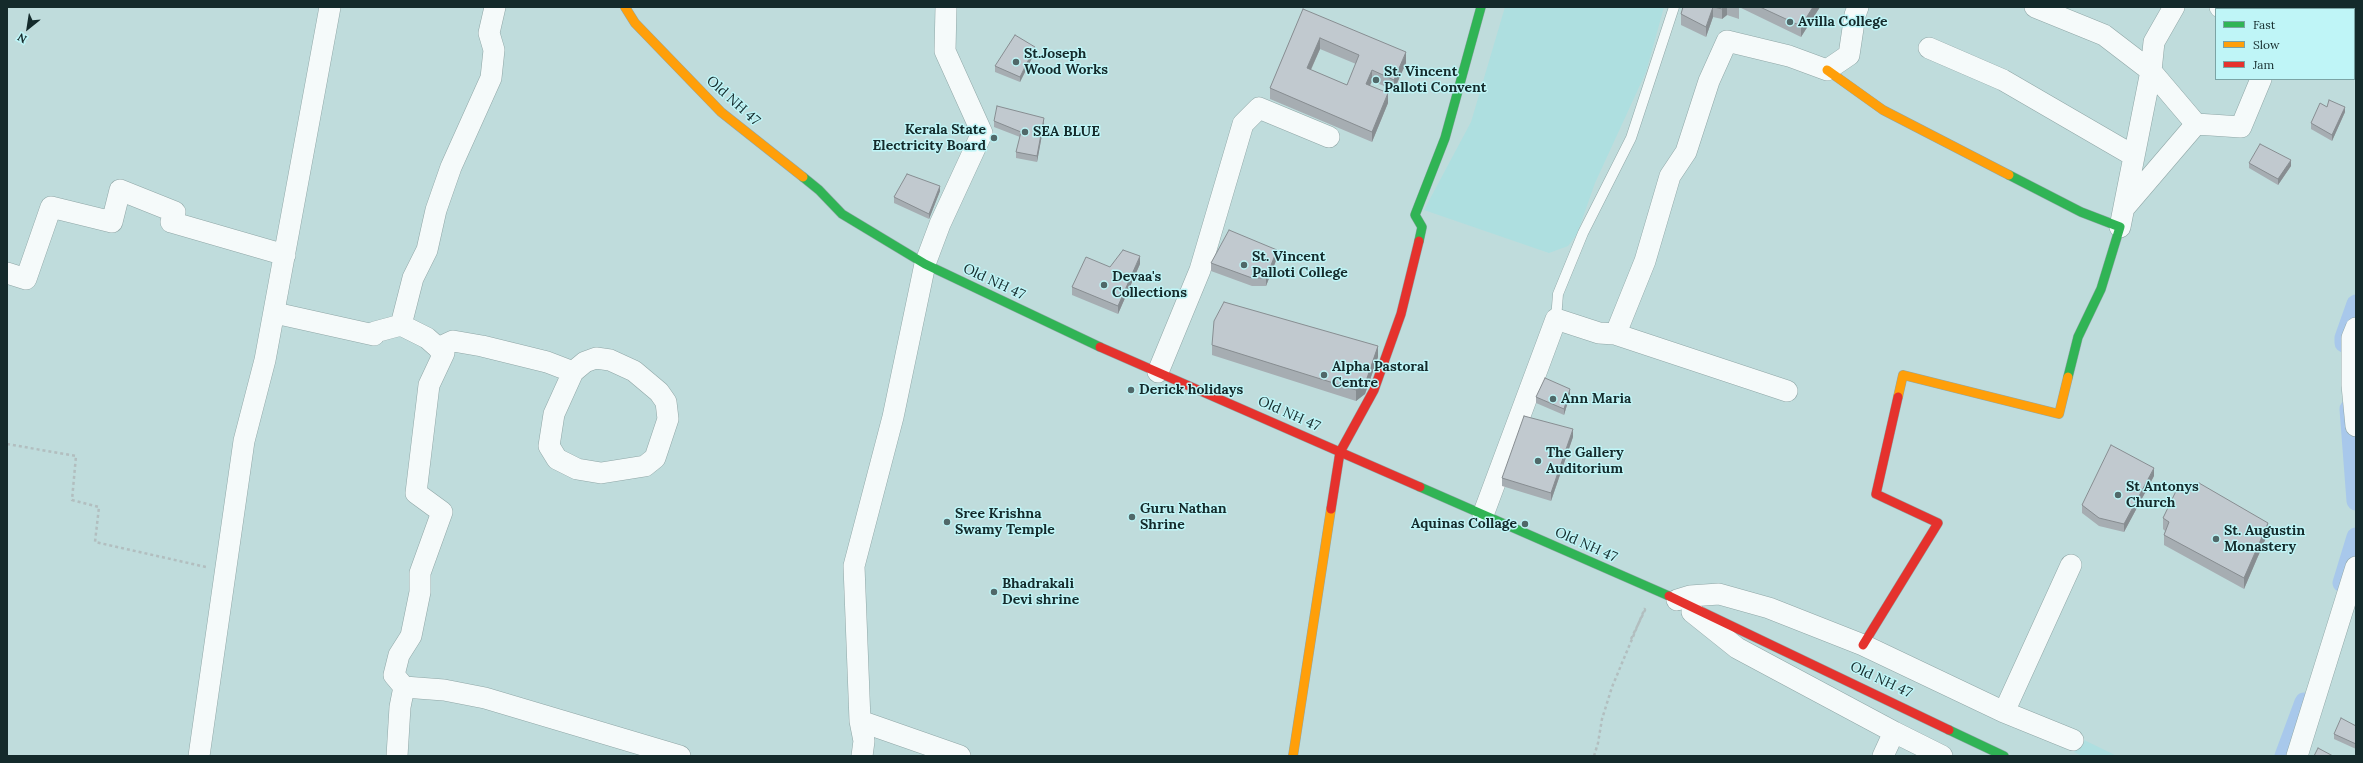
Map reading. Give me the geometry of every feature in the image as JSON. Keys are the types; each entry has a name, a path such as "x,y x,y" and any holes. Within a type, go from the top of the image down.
{"street":[{"path":"199,756 244,441 265,360 275,313 330,7"},
{"path":"400,325 413,278 427,250 436,210 451,167 473,121 491,78 494,50 489,33 496,7"},
{"name":"Old NH 47","path":"625,7 635,23 721,112 813,185 842,214 925,264 1069,333 1677,600 2004,756"},
{"path":"862,756 864,741 860,721 854,566 893,418 925,264 940,224 982,133 945,51 946,7"},
{"path":"1293,756 1340,452 1374,390 1401,314 1422,227 1415,215 1445,138 1481,7"},
{"path":"1827,70 1849,55 1855,15 1858,7"},
{"path":"2035,7 2104,35 2151,71 2196,124 2241,127 2261,80"},
{"path":"1863,645 1938,523 1876,494 1903,375 2059,414 2078,337 2101,289 2122,218 2151,71 2154,42 2174,7"},
{"path":"1615,334 1645,261 1670,176 1686,152 1709,81 1727,41 1790,56 1827,70 1883,110 2081,212 2122,218"},
{"path":"1929,48 2003,80 2134,156"},
{"path":"1158,372 1200,270 1243,124 1259,108 1329,137"},
{"path":"2122,218 2196,124"},
{"path":"7,273 26,279 52,207 112,222 120,190 175,212 171,222 285,255"},
{"path":"275,313 374,335 375,332 400,325 427,338 444,353 429,385 416,493 442,512 420,573 420,592 411,636 399,655 394,675 404,687 444,690 485,698 680,756"},
{"path":"1483,515 1556,319 1599,333 1615,334 1787,391"},
{"path":"2356,328 2352,338 2352,385 2356,426"},
{"path":"438,348 453,341 482,346 547,362 573,372"},
{"path":"596,358 610,360 634,371 659,392 666,402 668,419 655,458 645,466 601,473 577,469 557,459 548,446 554,414 573,372 585,362 596,358"},
{"path":"2004,712 2071,565"},
{"path":"2297,756 2356,567"},
{"path":"1677,600 1690,596 1719,594 1769,608 1863,645 2004,712 2073,740"},
{"path":"1677,600 1737,648 1942,756"},
{"path":"397,756 400,707 404,687"},
{"path":"860,721 960,756"},
{"path":"1883,756 1894,732"}],"lane":[{"path":"1556,319 1558,294 1583,233 1631,138 1674,7"}],"path":[{"path":"7,444 76,456 72,500 99,507 95,542 226,572"},
{"path":"1594,756 1602,719 1631,639 1654,590"}],"shaded area":[{"path":"1505,7 1664,7 1646,72 1595,183 1577,234 1568,246 1549,253 1424,210 1471,122"},
{"path":"2082,739 2117,756 2082,756 2074,752"}],"building":[{"path":"1683,7 1713,7 1706,27 1681,14"},
{"path":"1760,7 1813,7 1801,26"},
{"name":"St. Vincent Palloti Convent","path":"1303,9 1406,52 1394,80 1372,70 1366,84 1388,93 1372,132 1270,88","holes":["1320,38 1359,55 1347,85 1307,68"]},
{"name":"St.Joseph Wood Works","path":"1015,35 1035,47 1020,77 995,66"},
{"path":"2329,100 2345,107 2332,135 2311,123 2320,103 2327,107"},
{"name":"SEA BLUE","path":"997,106 1044,118 1037,156 1016,152 1021,132 994,121"},
{"path":"2260,144 2291,160 2278,179 2249,163"},
{"path":"907,174 940,186 929,214 894,197"},
{"name":"St. Vincent Palloti College","path":"1229,230 1277,250 1266,278 1252,278 1211,263"},
{"name":"Devaa's Collections","path":"1123,250 1140,256 1118,306 1072,287 1086,257 1110,267"},
{"name":"Alpha Pastoral Centre","path":"1224,302 1378,346 1365,384 1356,390 1212,345 1214,321"},
{"name":"Ann Maria","path":"1545,378 1570,389 1564,409 1536,397"},
{"name":"The Gallery Auditorium","path":"1524,416 1573,429 1551,493 1502,478"},
{"name":"St Antonys Church","path":"2111,445 2154,468 2124,524 2099,518 2082,505"},
{"name":"St. Augustin Monastery","path":"2199,483 2268,523 2244,578 2164,535 2169,522 2163,518 2177,489 2190,491"},
{"path":"2341,718 2356,726 2356,744 2334,734"},
{"path":"2318,748 2333,756 2314,756"}],"waterway":[{"path":"2344,343 2344,338 2356,304"},
{"path":"2349,409 2356,501"},
{"path":"2342,583 2356,537"},
{"path":"2284,756 2304,702"}],"traffic: fast":[{"path":"1419,241 1422,227 1415,215 1445,138 1481,7"},
{"path":"2009,175 2081,212 2120,227 2101,289 2078,337 2068,377"},
{"path":"803,177 819,190 842,214 925,264 1100,347"},
{"path":"1420,487 1669,596"},
{"path":"1949,730 2004,756"}],"traffic: slow":[{"path":"625,7 635,23 721,112 803,177"},
{"path":"1827,70 1883,110 2009,175"},
{"path":"1898,397 1903,375 2059,414 2068,377"},
{"path":"1293,756 1331,509"}],"traffic: jam":[{"path":"1331,509 1340,452 1374,390 1401,314 1419,241"},
{"path":"1100,347 1420,487"},
{"path":"1863,645 1938,523 1876,494 1898,397"},
{"path":"1669,596 1949,730"}],"place":[{"name":"Avilla College","path":"1790,22"},
{"name":"St.Joseph Wood Works","path":"1016,62"},
{"name":"St. Vincent Palloti Convent","path":"1376,80"},
{"name":"SEA BLUE","path":"1025,132"},
{"name":"Kerala State Electricity Board","path":"994,138"},
{"name":"St. Vincent Palloti College","path":"1244,265"},
{"name":"Devaa's Collections","path":"1104,285"},
{"name":"Alpha Pastoral Centre","path":"1324,375"},
{"name":"Derick holidays","path":"1131,390"},
{"name":"Ann Maria","path":"1553,399"},
{"name":"The Gallery Auditorium","path":"1538,461"},
{"name":"St Antonys Church","path":"2118,495"},
{"name":"Guru Nathan Shrine","path":"1132,517"},
{"name":"Sree Krishna Swamy Temple","path":"947,522"},
{"name":"Aquinas Collage","path":"1525,524"},
{"name":"St. Augustin Monastery","path":"2216,539"},
{"name":"Bhadrakali Devi shrine","path":"994,592"}]}
